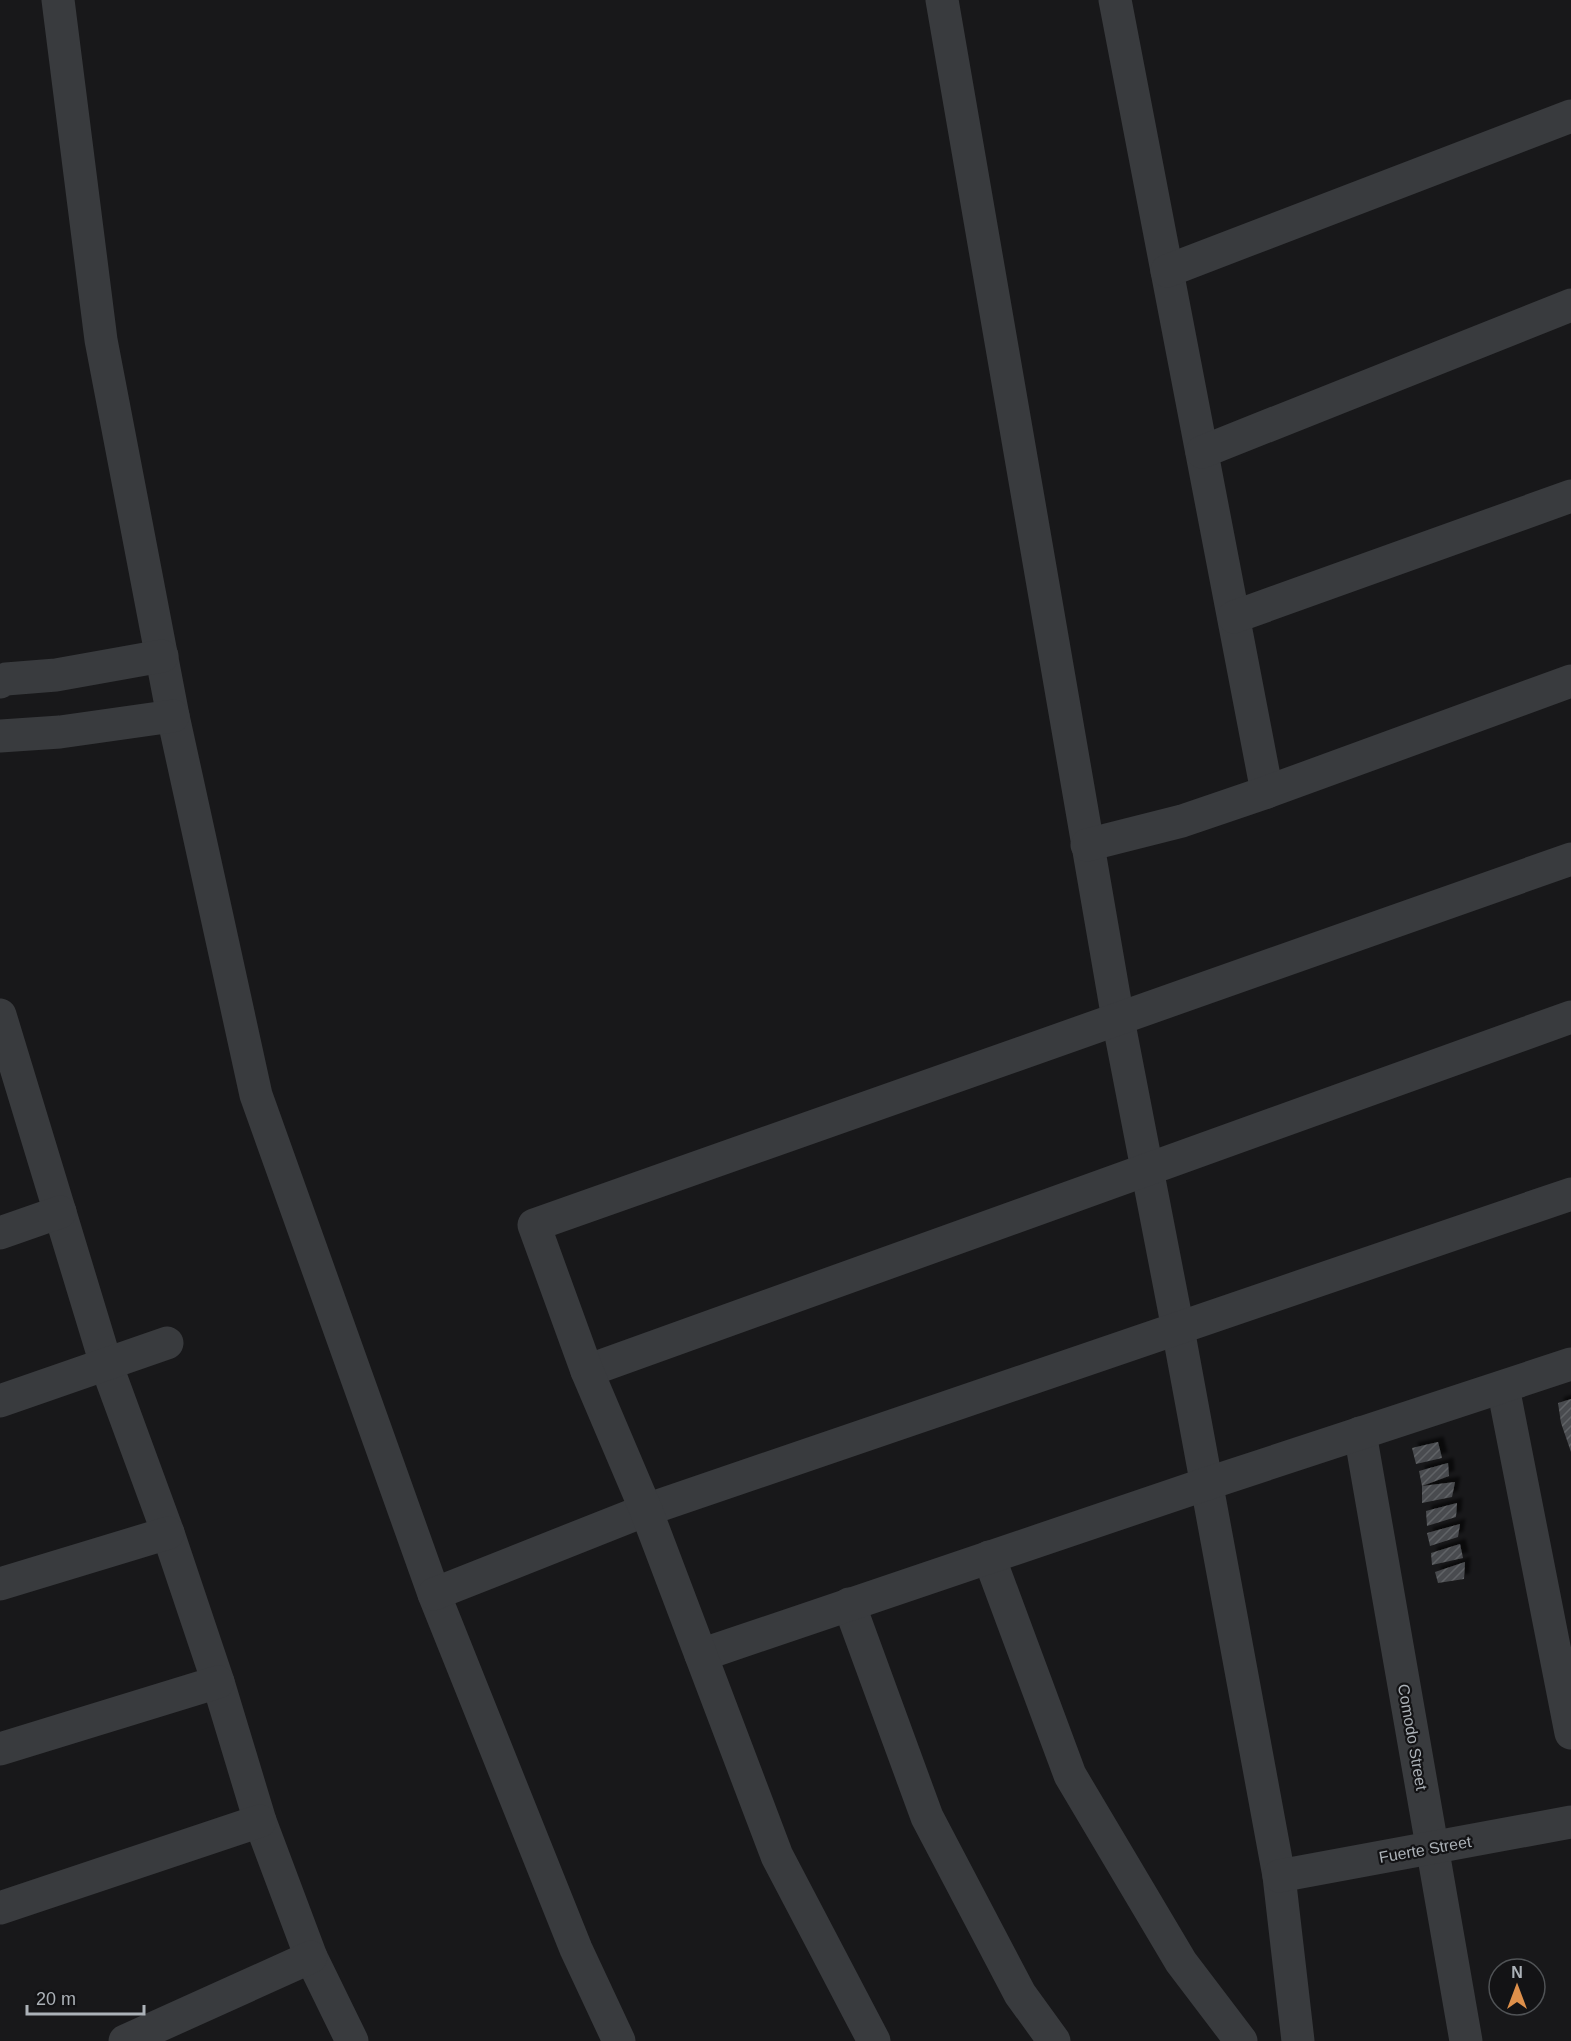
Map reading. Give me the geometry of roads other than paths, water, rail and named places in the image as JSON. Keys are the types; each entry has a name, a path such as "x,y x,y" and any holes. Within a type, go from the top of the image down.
{"street":[{"path":"58,0 101,340 173,716 256,1095 434,1594 576,1949 619,2041"},
{"path":"942,0 1118,1019 1279,1876 1298,2041"},
{"path":"1115,0 1267,792"},
{"path":"1167,271 1571,116"},
{"path":"1202,452 1571,305"},
{"path":"1234,617 1571,496"},
{"path":"0,682 6,679 56,675 162,656"},
{"path":"1087,845 1182,821 1571,681"},
{"path":"0,736 60,732 173,716"},
{"path":"874,2041 777,1856 646,1510 587,1371 534,1225 1571,859"},
{"path":"0,1015 6,1055 60,1212 106,1364 168,1533 218,1682 260,1821 311,1957 352,2041"},
{"path":"587,1371 1571,1017"},
{"path":"434,1594 646,1510 1571,1194"},
{"path":"0,1233 60,1212"},
{"path":"0,1401 167,1343"},
{"path":"701,1654 1571,1364"},
{"path":"1503,1387 1571,1733"},
{"name":"Comodo Street","path":"1360,1433 1466,2041"},
{"path":"0,1584 168,1533"},
{"path":"989,1557 1070,1774 1180,1962 1241,2041"},
{"path":"849,1604 927,1817 1020,1994 1053,2041"},
{"path":"0,1749 218,1682"},
{"path":"0,1908 260,1821"},
{"name":"Fuerte Street","path":"1279,1876 1571,1822"},
{"path":"125,2041 311,1957"}]}
